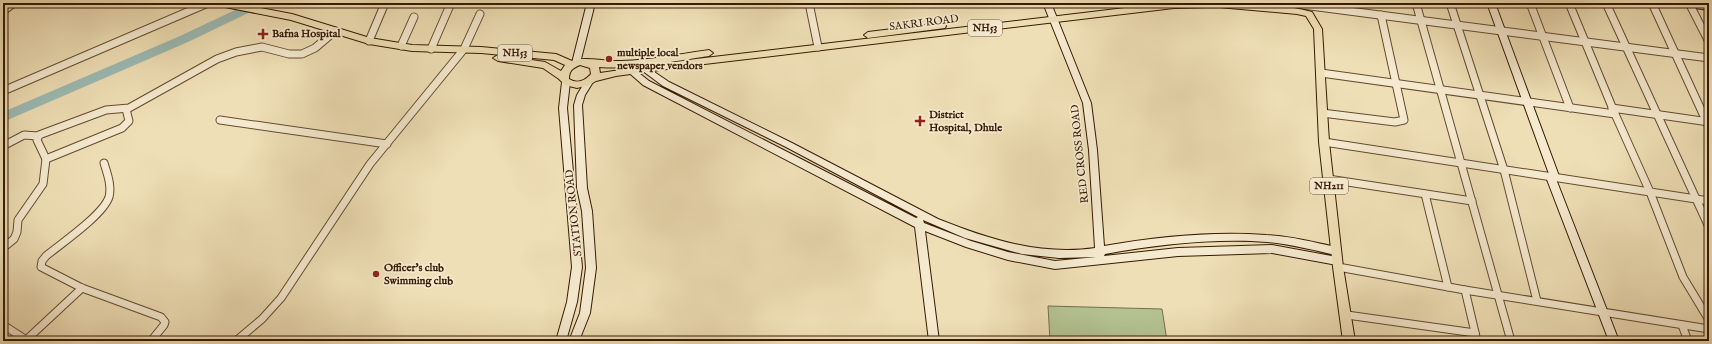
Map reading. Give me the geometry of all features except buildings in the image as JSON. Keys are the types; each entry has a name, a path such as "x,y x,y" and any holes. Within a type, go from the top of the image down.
{"main road":[{"path":"208,3 224,3 307,20 335,31 369,41 401,46 461,51"},
{"path":"1052,17 1144,3"},
{"path":"817,44 630,71 591,80 577,85 565,79 566,70 574,64 590,63 608,66 629,64 1052,17 1199,3 1275,6 1309,14 1318,29"},
{"path":"1288,3 1303,5 1318,12 1320,18 1318,29"},
{"path":"1680,3 1709,7"},
{"name":"NH211","path":"1318,29 1324,142 1337,260 1350,341"},
{"name":"NH53","path":"461,51 556,57 574,64"},
{"name":"NH53","path":"461,51 545,65 565,79"},
{"path":"590,63 596,70 591,80"}],"street":[{"path":"3,11 14,3"},
{"path":"3,91 208,3"},
{"path":"369,41 385,3"},
{"path":"430,49 451,3"},
{"path":"574,64 591,3"},
{"path":"809,3 817,44"},
{"name":"RED CROSS ROAD","path":"1047,3 1087,103 1093,150 1100,261"},
{"path":"1416,3 1511,341"},
{"path":"1450,3 1504,170 1537,301"},
{"path":"1491,3 1554,176 1552,177 1614,341"},
{"path":"1530,3 1570,108"},
{"path":"1569,3 1613,111 1650,192 1683,277 1709,320"},
{"path":"1606,3 1709,227"},
{"path":"1652,3 1708,124"},
{"path":"1689,4 1709,42"},
{"path":"1303,5 1709,58"},
{"path":"236,341 262,319 281,298 370,164 461,51 480,14"},
{"path":"1322,113 1403,122 1405,117 1381,15"},
{"path":"401,46 414,17"},
{"path":"3,146 23,136 38,136 106,110 126,109 217,59 231,54 253,48 267,47 295,54 302,54 316,47 335,31"},
{"path":"644,69 666,84 918,213 957,231 1027,250 1076,254 1141,244 1256,238 1275,239 1337,260"},
{"path":"630,71 646,83 920,225 969,244 1033,262 1055,265 1178,252 1265,249 1293,252 1337,260 1448,287 1709,329"},
{"path":"1321,72 1570,108 1657,114 1708,124"},
{"name":"STATION ROAD","path":"560,341 572,302 577,267 563,108 565,79"},
{"name":"STATION ROAD","path":"574,341 585,313 591,268 587,211 582,188 578,105 581,95 591,80"},
{"path":"46,159 126,126 129,118 126,109"},
{"path":"220,120 387,144"},
{"path":"3,248 14,239 18,220 44,184 46,159 37,140 38,136"},
{"path":"1324,142 1709,201"},
{"path":"813,170 821,162"},
{"path":"104,163 110,192 107,200 83,225 46,256 40,264 44,270 82,288 161,317 165,322 164,325 151,341"},
{"path":"1328,179 1472,201"},
{"path":"1424,194 1448,287"},
{"path":"918,213 934,341"},
{"path":"3,326 27,341 82,288"},
{"path":"1347,315 1476,337 1465,290"},
{"path":"1682,324 1688,341"}],"green space":[{"path":"1048,306 1162,309 1167,341 1050,341"}],"waterway":[{"path":"3,117 184,39 259,3"}],"place":[{"name":"Bafna Hospital","path":"263,34"},
{"name":"multiple local newspaper vendors","path":"609,59"},
{"name":"District Hospital, Dhule","path":"920,121"},
{"name":"Officer's club Swimming club","path":"376,274"}]}
